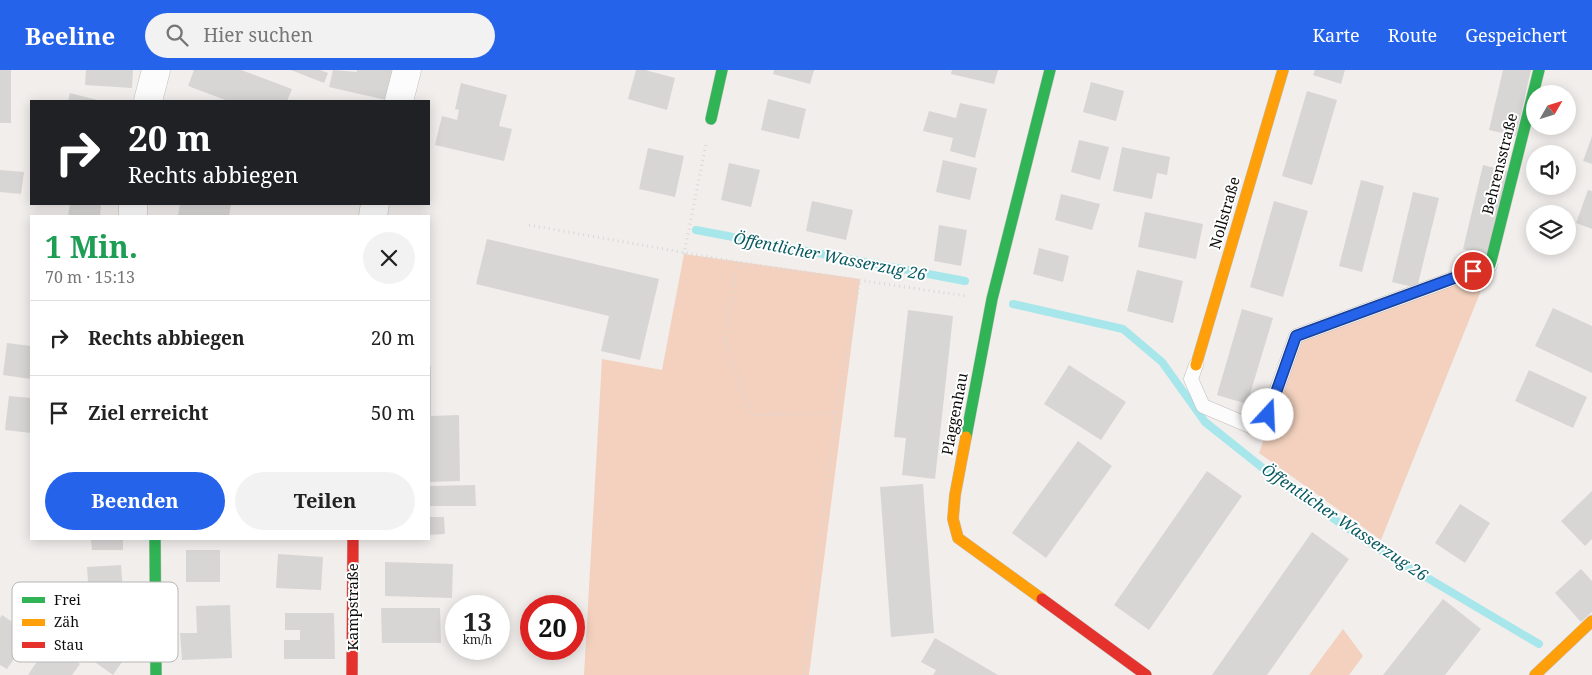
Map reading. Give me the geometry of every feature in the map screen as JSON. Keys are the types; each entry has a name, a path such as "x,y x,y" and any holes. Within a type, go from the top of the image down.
{"street":[{"path":"148,100 156,70"},
{"path":"399,100 407,70"},
{"path":"711,119 722,70"},
{"name":"Plaggenhau","path":"1050,70 992,300 955,495 953,519 958,538 1146,675"},
{"name":"Nollstraße","path":"1196,365 1283,70"},
{"name":"Behrensstraße","path":"1490,265 1539,70"},
{"path":"155,540 155,582"},
{"name":"Kampstraße","path":"352,675 353,540"},
{"path":"1535,675 1592,621"},
{"path":"156,662 156,675"}],"lane":[{"path":"1196,365 1191,379 1203,406 1262,431 1296,336 1490,265"}],"path":[{"path":"684,254 711,119"},
{"path":"529,225 684,254 992,300"},
{"path":"737,262 725,342 751,415 836,413"},
{"path":"804,675 836,413 860,279"}],"shaded area":[{"path":"684,254 860,279 809,675 584,675 602,359 662,370"},
{"path":"1490,268 1381,540 1259,453 1299,338"},
{"path":"1343,629 1363,656 1349,675 1309,675"}],"building":[{"path":"0,70 11,70 11,123 0,123"},
{"path":"86,70 133,70 132,88 85,85"},
{"path":"194,70 241,70 292,89 287,100 225,100 188,86"},
{"path":"291,70 320,70 328,73 324,83"},
{"path":"333,70 357,72 357,70 392,70 386,100 329,87"},
{"path":"636,70 645,70 675,78 667,110 628,99"},
{"path":"774,70 814,70 810,84 773,74"},
{"path":"952,70 998,70 994,84 951,74"},
{"path":"1315,70 1345,70 1341,84 1313,75"},
{"path":"1503,70 1531,70 1528,85 1526,85 1516,136 1489,130"},
{"path":"1091,82 1124,91 1116,121 1083,112"},
{"path":"461,83 507,95 499,126 512,129 504,161 435,145 442,116 457,120 459,110 455,109"},
{"path":"1307,91 1337,100 1312,185 1282,176"},
{"path":"70,93 97,100 68,100"},
{"path":"768,99 806,109 799,139 761,130"},
{"path":"960,103 987,109 975,158 950,151 953,138 923,131 929,111 956,118"},
{"path":"1592,136 1592,164 1583,161"},
{"path":"1079,140 1109,147 1100,180 1071,172"},
{"path":"1122,147 1170,157 1167,175 1157,173 1152,199 1113,191"},
{"path":"648,148 684,156 675,197 639,189"},
{"path":"943,160 977,168 970,200 936,192"},
{"path":"729,163 760,170 751,207 721,200"},
{"path":"1483,165 1511,172 1490,255 1463,249"},
{"path":"0,170 24,172 21,194 0,192"},
{"path":"1361,180 1384,186 1362,272 1339,266"},
{"path":"1588,190 1592,191 1592,229 1576,223"},
{"path":"1413,192 1439,198 1417,288 1392,282"},
{"path":"1061,194 1100,204 1092,230 1055,220"},
{"path":"812,201 853,210 846,240 806,231"},
{"path":"1274,201 1308,211 1283,297 1250,287"},
{"path":"70,205 101,205 100,215 68,215"},
{"path":"180,205 231,205 229,215 178,215"},
{"path":"1145,212 1203,224 1196,259 1138,247"},
{"path":"939,225 967,230 961,266 934,261"},
{"path":"487,239 659,279 640,360 601,351 609,316 476,284"},
{"path":"1039,248 1069,256 1063,282 1033,274"},
{"path":"1137,270 1183,281 1173,323 1127,311"},
{"path":"1553,308 1592,326 1592,373 1535,346"},
{"path":"1242,309 1273,318 1247,404 1217,395"},
{"path":"908,310 953,316 935,479 902,475 906,438 894,437"},
{"path":"7,343 30,346 30,379 3,375"},
{"path":"1069,365 1126,402 1101,440 1044,404"},
{"path":"430,366 431,416 459,415 460,481 430,482"},
{"path":"1529,370 1587,397 1573,428 1515,401"},
{"path":"9,396 30,398 30,433 5,430"},
{"path":"1078,441 1112,466 1046,558 1012,533"},
{"path":"1207,471 1242,496 1149,630 1114,605"},
{"path":"923,484 934,633 891,637 880,487"},
{"path":"475,485 476,506 430,506 430,486"},
{"path":"1592,491 1592,539 1585,546 1561,521"},
{"path":"1460,504 1490,523 1465,563 1435,543"},
{"path":"430,517 444,517 445,534 430,535"},
{"path":"1312,532 1349,559 1267,675 1212,675"},
{"path":"91,540 123,540 123,550 92,550"},
{"path":"186,550 220,550 220,582 186,582"},
{"path":"278,554 323,557 321,590 276,588"},
{"path":"385,562 453,564 452,595 445,595 445,598 385,596"},
{"path":"121,565 122,582 88,582 87,567"},
{"path":"1581,569 1592,581 1592,612 1581,622 1555,593"},
{"path":"1443,599 1481,629 1445,675 1383,675"},
{"path":"230,605 232,658 182,660 180,633 197,633 196,606"},
{"path":"381,608 440,608 441,643 382,643"},
{"path":"285,613 334,613 335,659 284,659 284,640 300,640 300,630 285,630"},
{"path":"2,615 12,622 12,662 7,669 0,665 0,618"},
{"path":"935,638 998,675 933,675 936,670 921,662"},
{"path":"37,662 77,662 80,664 72,675 28,675"},
{"path":"95,662 122,662 113,675"}],"waterway":[{"name":"Öffentlicher Wasserzug 26","path":"696,230 965,281"},
{"name":"Öffentlicher Wasserzug 26","path":"1013,304 1123,329 1162,362 1205,422 1284,485 1377,548 1539,644"}],"traffic: fast":[{"path":"711,119 722,70"},
{"path":"966,437 992,299 1050,70"},
{"path":"1490,265 1539,70"},
{"path":"155,540 155,582"},
{"path":"156,662 156,675"}],"traffic: slow":[{"path":"1196,365 1283,70"},
{"path":"966,437 955,495 953,519 958,538 1042,599"},
{"path":"1535,675 1592,621"}],"traffic: jam":[{"path":"352,675 353,540"},
{"path":"1042,599 1146,675"}],"route":[{"path":"1268,415 1296,336 1473,271"}]}
